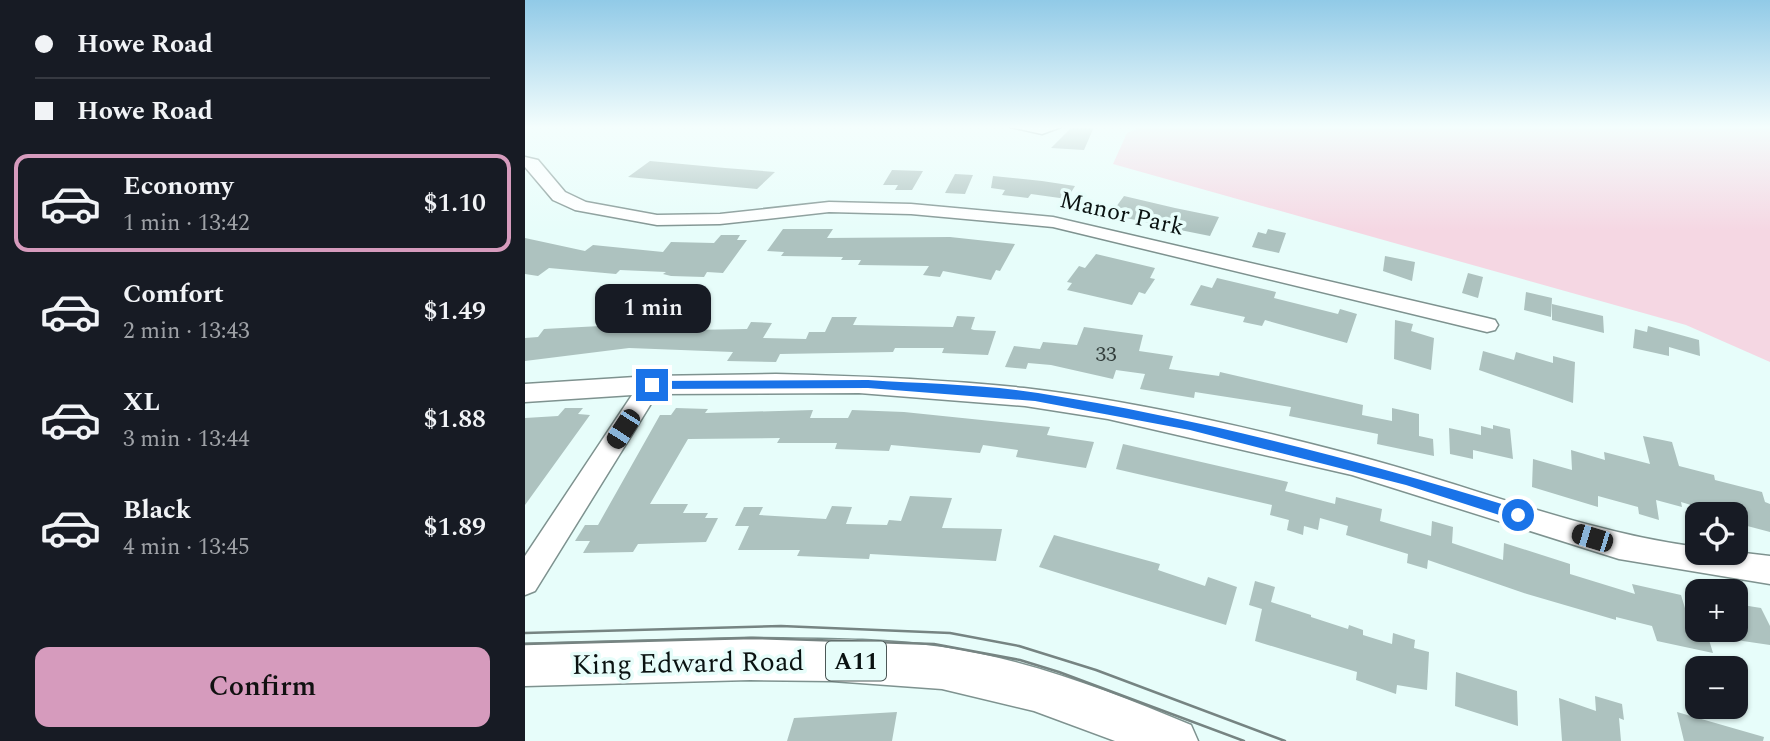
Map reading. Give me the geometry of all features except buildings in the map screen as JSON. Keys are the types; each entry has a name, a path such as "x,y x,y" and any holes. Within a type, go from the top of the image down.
{"main road":[{"name":"King Edward Road","path":"525,665 750,659 832,660 942,668 1034,688 1150,736"}],"street":[{"name":"Manor Park","path":"525,162 532,163 559,196 618,215 657,220 720,219 829,206 911,209 1041,220 1295,281 1359,293 1487,326"},
{"path":"525,393 652,385 893,385 1035,397 1190,426 1406,480 1617,545 1682,559 1770,570"},
{"path":"525,581 652,385"}],"shaded area":[{"path":"1114,162 1770,162 1770,362 1686,325 1113,164"}],"tram line":[{"path":"525,633 781,626 950,633 1019,646 1096,670 1285,741"},
{"path":"525,644 753,638 934,644 1020,660 1059,672 1244,741"}],"route":[{"path":"652,385 868,384 956,388 1035,397 1190,426 1406,480 1518,515"}]}
